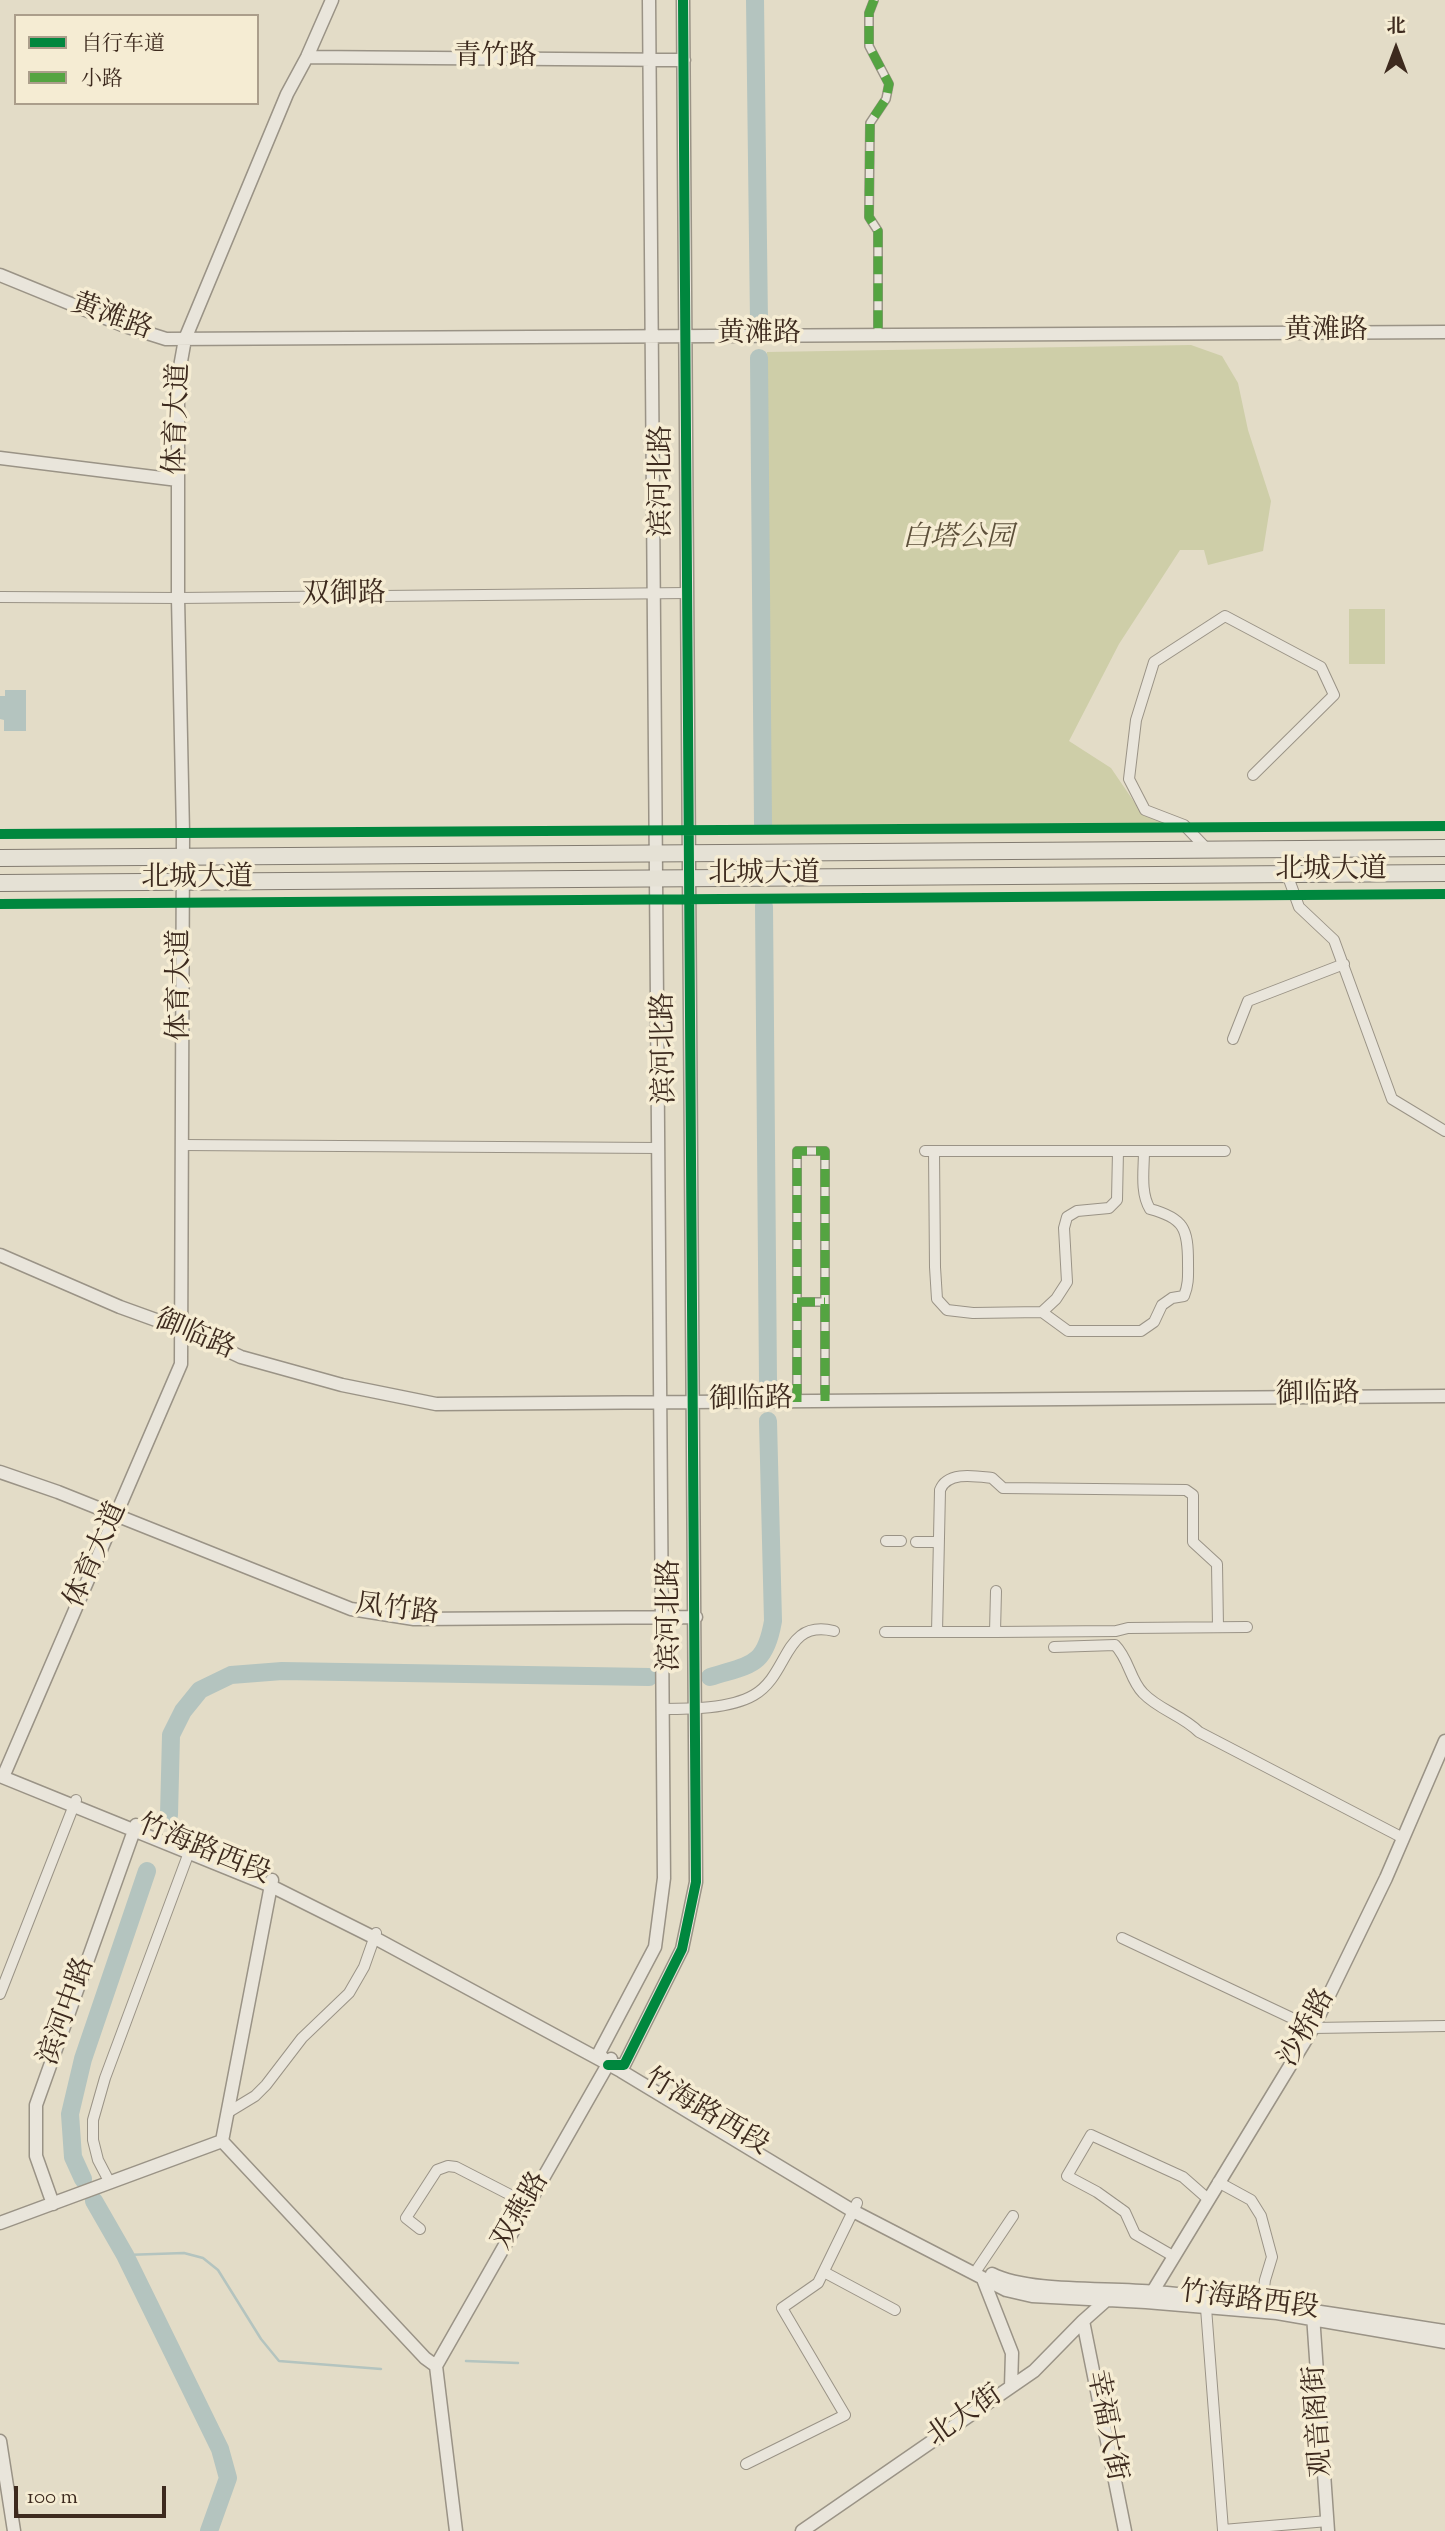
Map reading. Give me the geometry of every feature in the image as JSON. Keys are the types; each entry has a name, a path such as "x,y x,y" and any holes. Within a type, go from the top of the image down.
{"highway":[{"name":"北城大道","path":"0,858 1445,848"},
{"name":"北城大道","path":"0,883 1445,873"}],"street":[{"name":"体育大道","path":"2,1774 181,1364 183,856 177,598 178,378 185,339 287,94 332,0"},
{"name":"滨河北路","path":"606,2059 655,1947 664,1878 649,0"},
{"name":"滨河北路","path":"624,2065 682,1949 696,1882 683,0"},
{"path":"874,0 869,13 869,46 889,84 886,99 870,123 869,218 878,231 878,335"},
{"name":"青竹路","path":"307,57 684,60"},
{"name":"黄滩路","path":"0,275 125,326 166,339 1445,332"},
{"path":"0,458 178,480"},
{"name":"双御路","path":"0,597 687,593"},
{"path":"1207,849 1189,828 1145,810 1129,779 1136,720 1154,662 1225,616 1321,667 1334,695 1253,775"},
{"path":"1287,874 1299,907 1334,940 1392,1099 1445,1131"},
{"path":"1233,1039 1248,1001 1344,964"},
{"path":"183,1145 659,1148"},
{"path":"795,1402 797,1151 825,1151 825,1401"},
{"path":"1144,1151 1147,1204 1150,1209 1165,1213 1179,1222 1187,1231 1188,1286 1184,1296 1172,1298 1161,1305 1154,1322 1142,1331 1068,1331 1042,1312 973,1313 947,1310 937,1299 930,1151 1118,1151 1144,1151 1225,1151"},
{"path":"1042,1312 1056,1299 1067,1282 1064,1228 1067,1217 1077,1211 1108,1208 1117,1200 1118,1151"},
{"name":"御临路","path":"0,1255 120,1307 181,1329 241,1357 342,1385 436,1404 1445,1396"},
{"path":"797,1303 825,1303"},
{"name":"凤竹路","path":"0,1472 116,1515 351,1609 414,1619 696,1617"},
{"path":"937,1632 940,1490 942,1483 956,1477 992,1478 1003,1488 1186,1490 1193,1494 1193,1542 1217,1564 1218,1627"},
{"path":"886,1541 901,1541"},
{"path":"916,1542 938,1542"},
{"path":"995,1632 996,1591"},
{"path":"885,1632 1247,1627"},
{"path":"663,1706 696,1706 740,1700 754,1695 774,1677 794,1640 802,1633 810,1629 834,1631"},
{"path":"1054,1647 1115,1645 1127,1662 1137,1686 1152,1702 1188,1721 1199,1732 1403,1838"},
{"name":"沙桥路","path":"1149,2297 1313,2028 1440,1764 1445,1741"},
{"name":"竹海路西段","path":"2,1774 272,1883 374,1935 606,2059 855,2207 981,2273 1006,2290 1032,2296 1107,2300 1149,2297 1262,2303 1445,2342"},
{"path":"0,1994 75,1803"},
{"name":"滨河中路","path":"53,2204 36,2156 36,2105 135,1828"},
{"name":"滨河中路","path":"110,2183 98,2160 93,2140 93,2120 105,2078 190,1850"},
{"path":"222,2141 272,1883"},
{"path":"227,2113 255,2095 302,2038 349,1993 364,1967 374,1935"},
{"path":"1122,1938 1313,2028 1445,2026"},
{"path":"606,2059 624,2065"},
{"name":"双燕路","path":"436,2366 606,2059"},
{"name":"竹海路西段","path":"624,2065 855,2207"},
{"path":"1173,2256 1135,2234 1125,2212 1097,2192 1067,2176 1091,2135 1183,2177 1208,2199"},
{"path":"0,2223 222,2141"},
{"path":"222,2141 425,2358 436,2366 456,2531"},
{"path":"420,2229 406,2218 437,2170 448,2166 456,2167 528,2204"},
{"path":"1219,2182 1251,2200 1261,2216 1272,2257 1262,2303"},
{"path":"746,2465 845,2415 782,2308 818,2283 855,2207"},
{"path":"1011,2387 1012,2353 1009,2338 981,2273 1013,2216"},
{"path":"824,2272 895,2310"},
{"name":"竹海路西段","path":"981,2273 1004,2280 1118,2290 1206,2308 1313,2315 1445,2331"},
{"name":"北大街","path":"802,2531 1034,2371 1083,2320 1118,2290"},
{"path":"1206,2308 1222,2530 1328,2526"},
{"name":"观音阁街","path":"1313,2315 1328,2526"},
{"name":"幸福大街","path":"1083,2320 1125,2531"},
{"path":"0,2441 14,2531"}],"green space":[{"name":"白塔公园","path":"1191,345 1222,356 1238,383 1248,430 1271,501 1263,551 1208,565 1204,550 1180,550 1119,644 1069,741 1111,768 1139,809 1171,823 769,825 767,352"},
{"path":"1349,609 1385,609 1385,664 1349,664"}],"shaded area":[{"path":"5,690 26,690 26,731 4,731 4,720 0,719 0,696 5,696"}],"waterway":[{"path":"755,0 759,322"},
{"path":"759,358 763,824"},
{"path":"764,906 768,1381"},
{"path":"710,1677 754,1661 766,1647 770,1636 773,1621 768,1421"},
{"path":"169,1815 171,1735 183,1711 200,1690 231,1675 282,1671 649,1677"},
{"path":"83,2179 73,2157 70,2114 83,2059 147,1871"},
{"path":"94,2201 125,2255 220,2449 228,2478 209,2531"},
{"path":"125,2255 184,2253 203,2258 218,2270 261,2339 279,2361 381,2369"},
{"path":"466,2361 518,2363"}],"marked path":[{"path":"874,0 869,13 869,46 889,84 886,99 870,123 869,217 878,231 878,335"},
{"path":"797,1402 797,1151 825,1151 825,1401"},
{"path":"797,1302 825,1302"}],"cycle path":[{"path":"608,2065 624,2065 682,1949 696,1882 683,0"},
{"path":"0,834 1445,826"},
{"path":"0,904 1445,894"}]}
